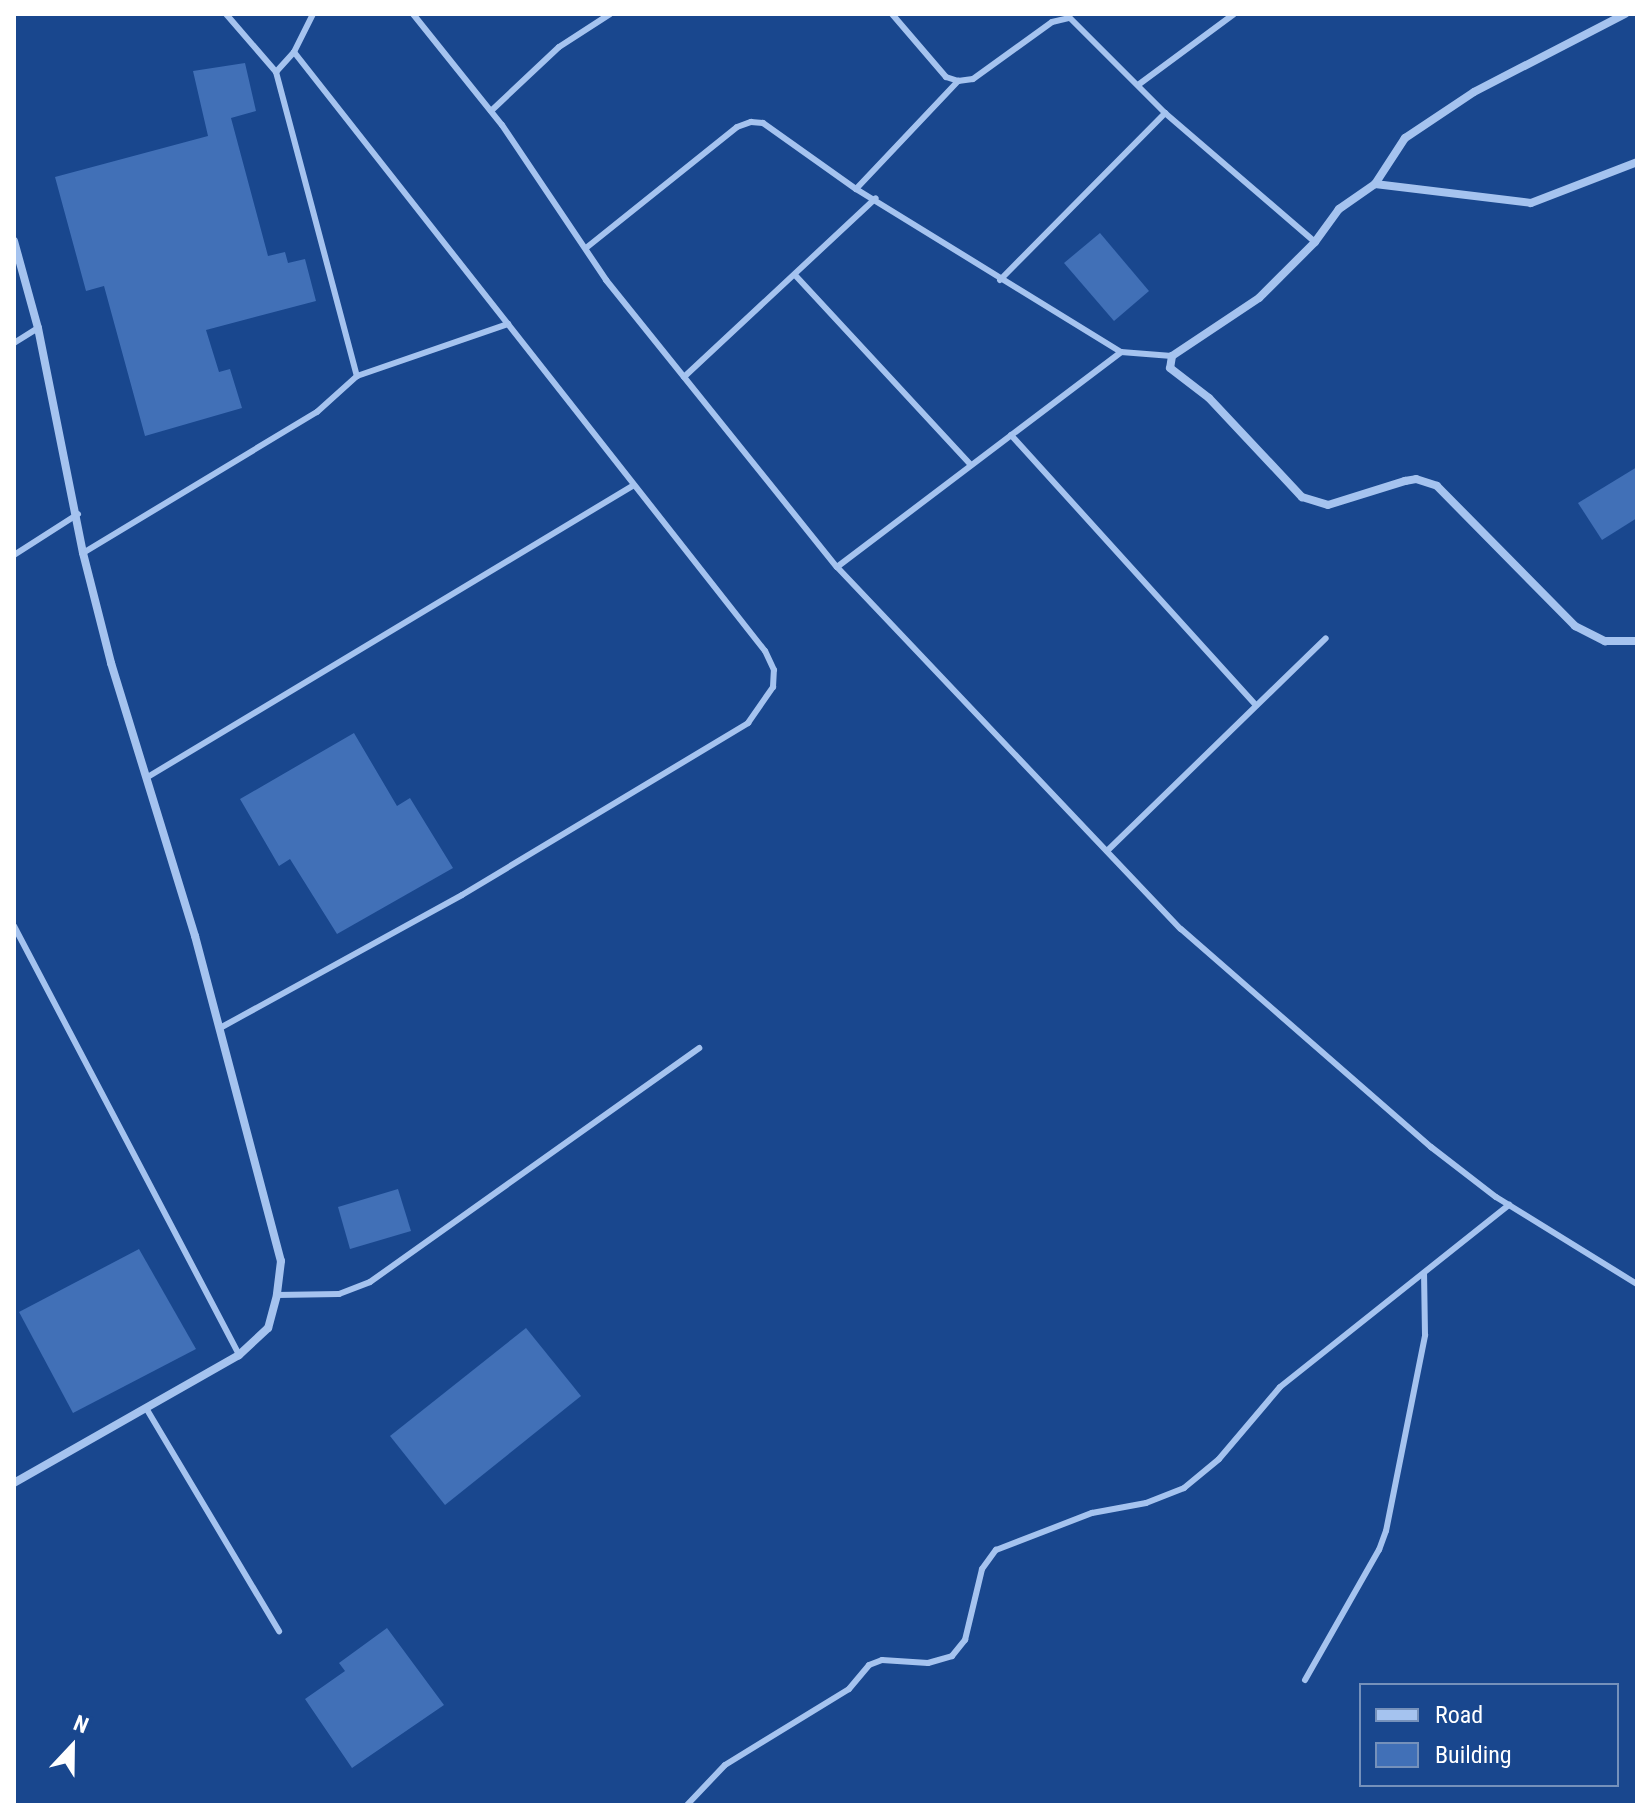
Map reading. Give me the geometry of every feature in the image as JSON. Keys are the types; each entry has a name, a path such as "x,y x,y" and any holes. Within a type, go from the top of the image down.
{"street":[{"path":"1625,14 1474,92 1405,138 1375,184 1339,209 1315,242 1259,298 1172,356 1170,368 1218,407 1302,497 1328,505 1416,479 1437,486 1575,626 1605,641 1637,641"},
{"path":"1375,184 1531,203 1637,162"},
{"path":"14,241 38,328 78,514 83,553 111,663 220,1028 281,1261 277,1295 268,1328 239,1355 14,1483"}],"lane":[{"path":"226,14 276,72 357,376"},
{"path":"276,72 294,52 313,14"},
{"path":"413,14 491,111 606,280 837,567 1181,929 1431,1147 1509,1205 1637,1284"},
{"path":"491,111 559,47 610,14"},
{"path":"892,14 946,77 958,81 973,79 1063,17 1080,25 1165,113 1315,242"},
{"path":"1138,85 1234,14"},
{"path":"220,1028 489,879 748,723 773,687 774,670 765,651 294,52"},
{"path":"856,189 958,81"},
{"path":"1000,280 1165,113"},
{"path":"586,248 737,127 751,122 778,131 856,189 876,198 1000,280 1121,352 1172,356"},
{"path":"684,377 876,198"},
{"path":"795,275 971,465"},
{"path":"83,553 317,412 357,376 508,324"},
{"path":"14,343 38,328"},
{"path":"837,567 1121,352"},
{"path":"1011,435 1256,705"},
{"path":"146,778 634,485"},
{"path":"14,555 78,514"},
{"path":"1107,851 1326,638"},
{"path":"14,926 239,1355"},
{"path":"277,1295 339,1294 370,1282 699,1048"},
{"path":"687,1805 725,1765 849,1689 869,1665 882,1660 928,1663 952,1656 965,1640 982,1569 996,1550 1092,1513 1146,1503 1184,1488 1219,1459 1280,1387 1509,1205"},
{"path":"1305,1680 1379,1550 1386,1531 1426,1325 1424,1273"},
{"path":"146,1408 279,1631"}],"building":[{"path":"245,63 256,111 231,118 268,256 285,252 288,263 305,259 316,301 206,330 219,372 230,369 242,408 145,436 104,286 86,291 55,177 208,136 193,71"},
{"path":"1100,233 1149,291 1114,321 1064,263"},
{"path":"1637,467 1637,518 1602,540 1578,503"},
{"path":"354,733 397,806 410,798 453,868 337,934 290,859 279,866 240,799"},
{"path":"398,1189 411,1231 350,1249 338,1207"},
{"path":"139,1249 196,1349 73,1413 19,1312"},
{"path":"526,1328 581,1396 445,1505 390,1436"},
{"path":"387,1628 444,1705 352,1768 305,1699 345,1671 339,1663"}]}
